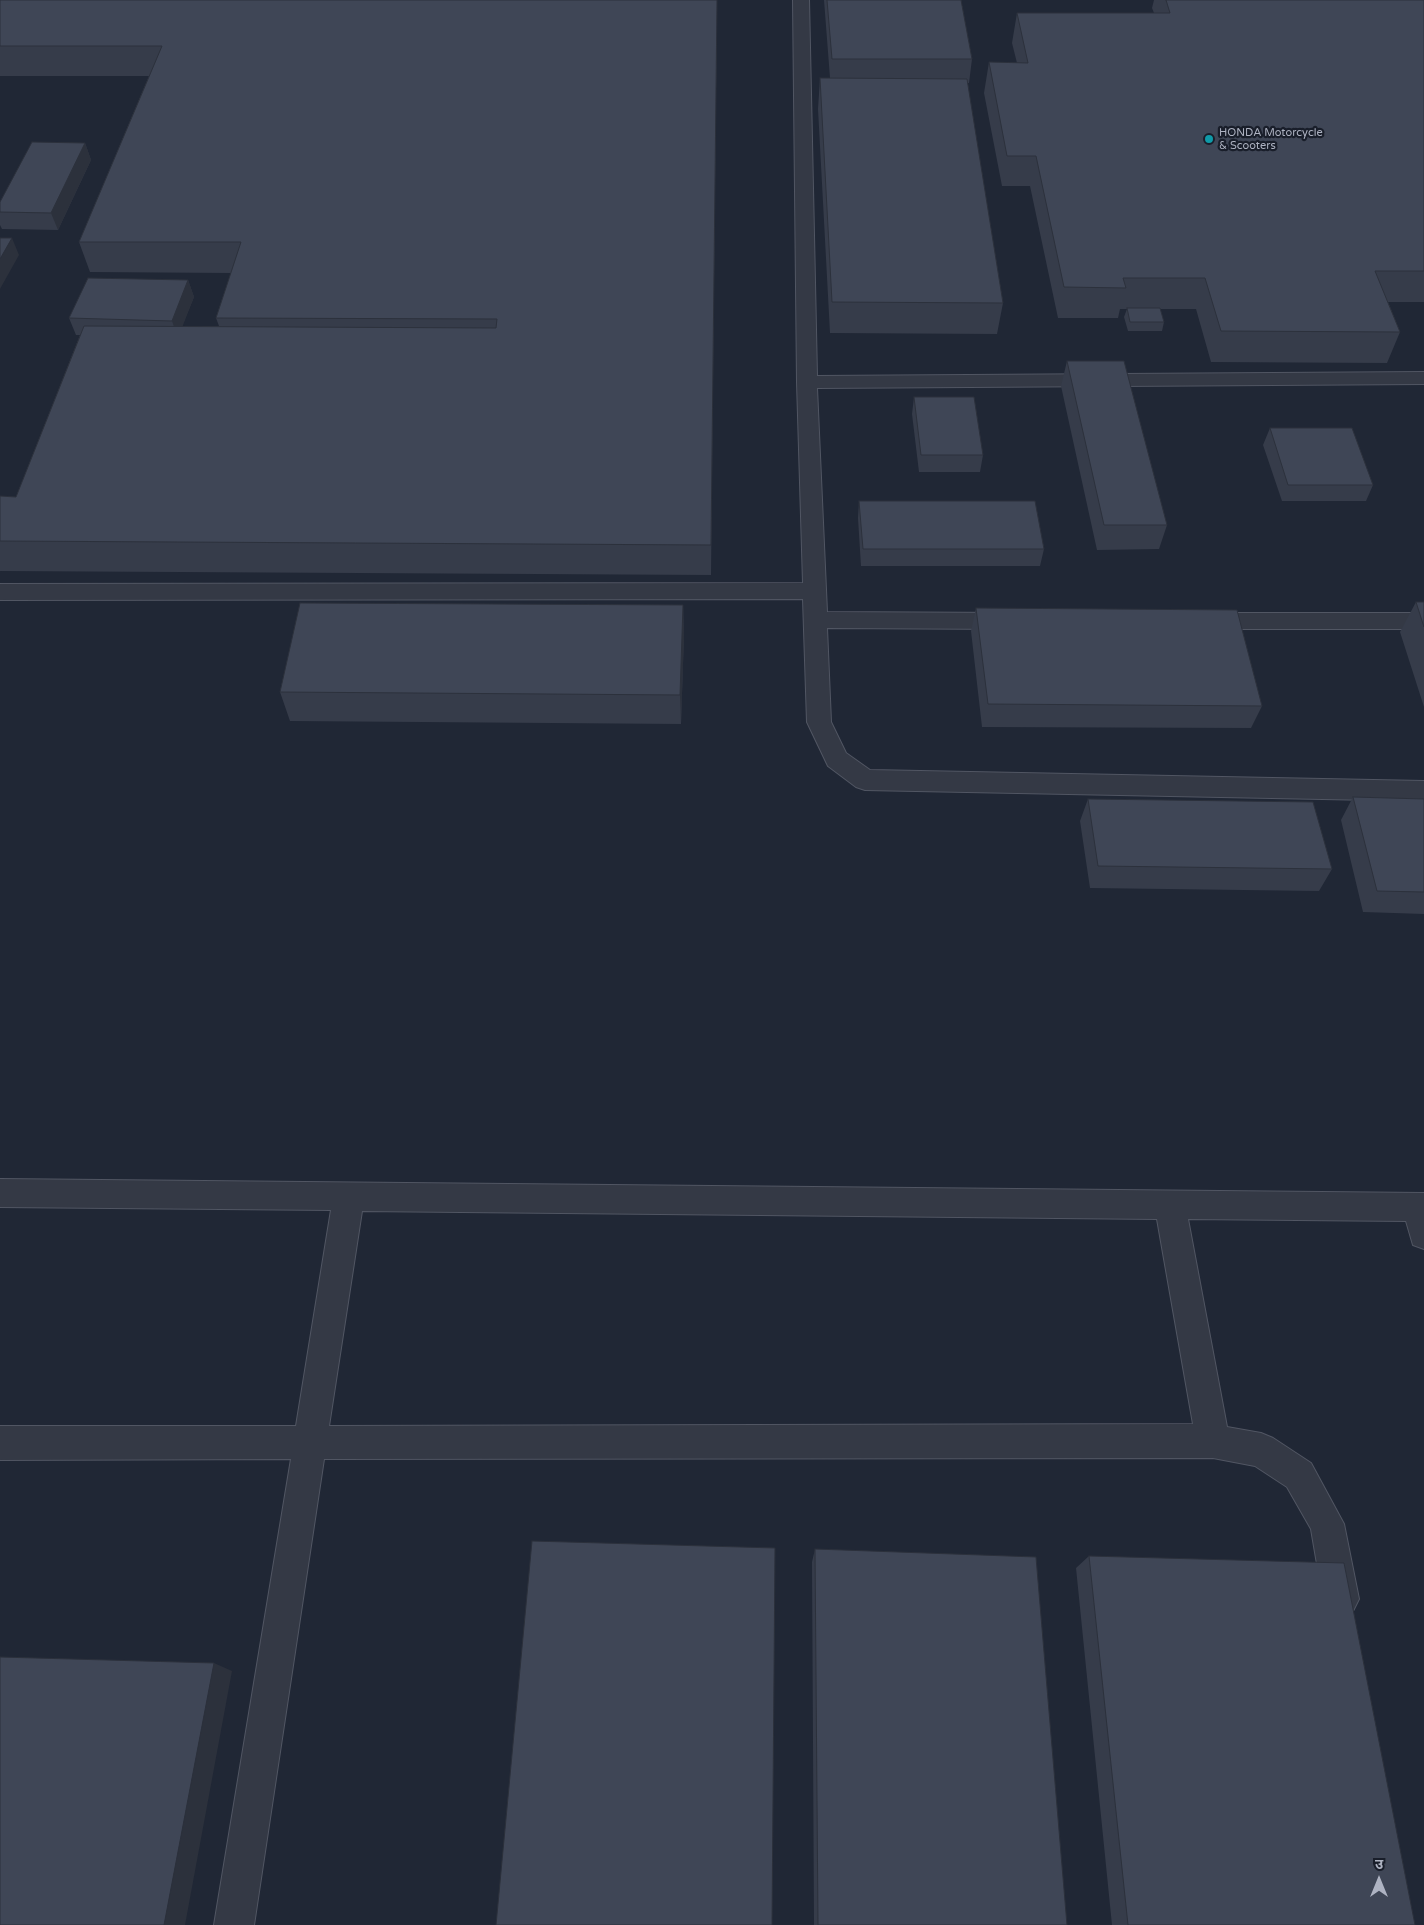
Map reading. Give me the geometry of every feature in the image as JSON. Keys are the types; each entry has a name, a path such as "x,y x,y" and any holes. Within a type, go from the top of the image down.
{"street":[{"path":"801,0 807,382 819,722 837,759 865,780 1424,792"},
{"path":"807,382 1424,378"},
{"path":"0,592 814,591"},
{"path":"815,620 1035,621"},
{"path":"1184,621 1424,621"},
{"path":"0,1193 1170,1204 1422,1216"},
{"path":"234,1925 349,1196"},
{"path":"1170,1204 1213,1441"},
{"path":"0,1443 1213,1441 1261,1450 1298,1474 1327,1524 1347,1632"}],"building":[{"path":"0,0 717,0 711,545 0,541 0,496 16,497 84,326 496,328 497,319 216,318 241,242 79,242 162,46 0,46"},
{"path":"827,0 961,0 972,59 832,59"},
{"name":"HONDA Motorcycle & Scooters","path":"1166,0 1424,0 1424,271 1375,271 1400,332 1221,331 1205,278 1123,278 1126,288 1064,287 1036,156 1007,156 989,62 1028,63 1017,13 1170,13"},
{"path":"820,78 967,79 1003,303 832,302"},
{"path":"32,142 85,143 51,213 0,212 0,202"},
{"path":"0,238 12,238 0,259"},
{"path":"88,278 188,280 172,321 69,318"},
{"path":"1127,308 1160,308 1164,322 1130,322"},
{"path":"1067,361 1124,361 1167,525 1104,525"},
{"path":"914,397 974,397 983,455 921,455"},
{"path":"1270,428 1352,428 1373,485 1288,485"},
{"path":"859,501 1035,501 1044,549 863,549"},
{"path":"1416,602 1424,602 1424,627"},
{"path":"300,603 683,605 680,695 280,692"},
{"path":"976,608 1237,610 1262,706 988,704"},
{"path":"1353,797 1424,799 1424,892 1377,891"},
{"path":"1088,799 1313,802 1332,869 1098,866"},
{"path":"532,1541 775,1548 772,1925 496,1925"},
{"path":"815,1549 1036,1557 1067,1925 818,1925"},
{"path":"1089,1556 1344,1563 1415,1925 1128,1925"},
{"path":"0,1657 214,1663 164,1925 0,1925"}],"place":[{"name":"HONDA Motorcycle & Scooters","path":"1209,139"}]}
